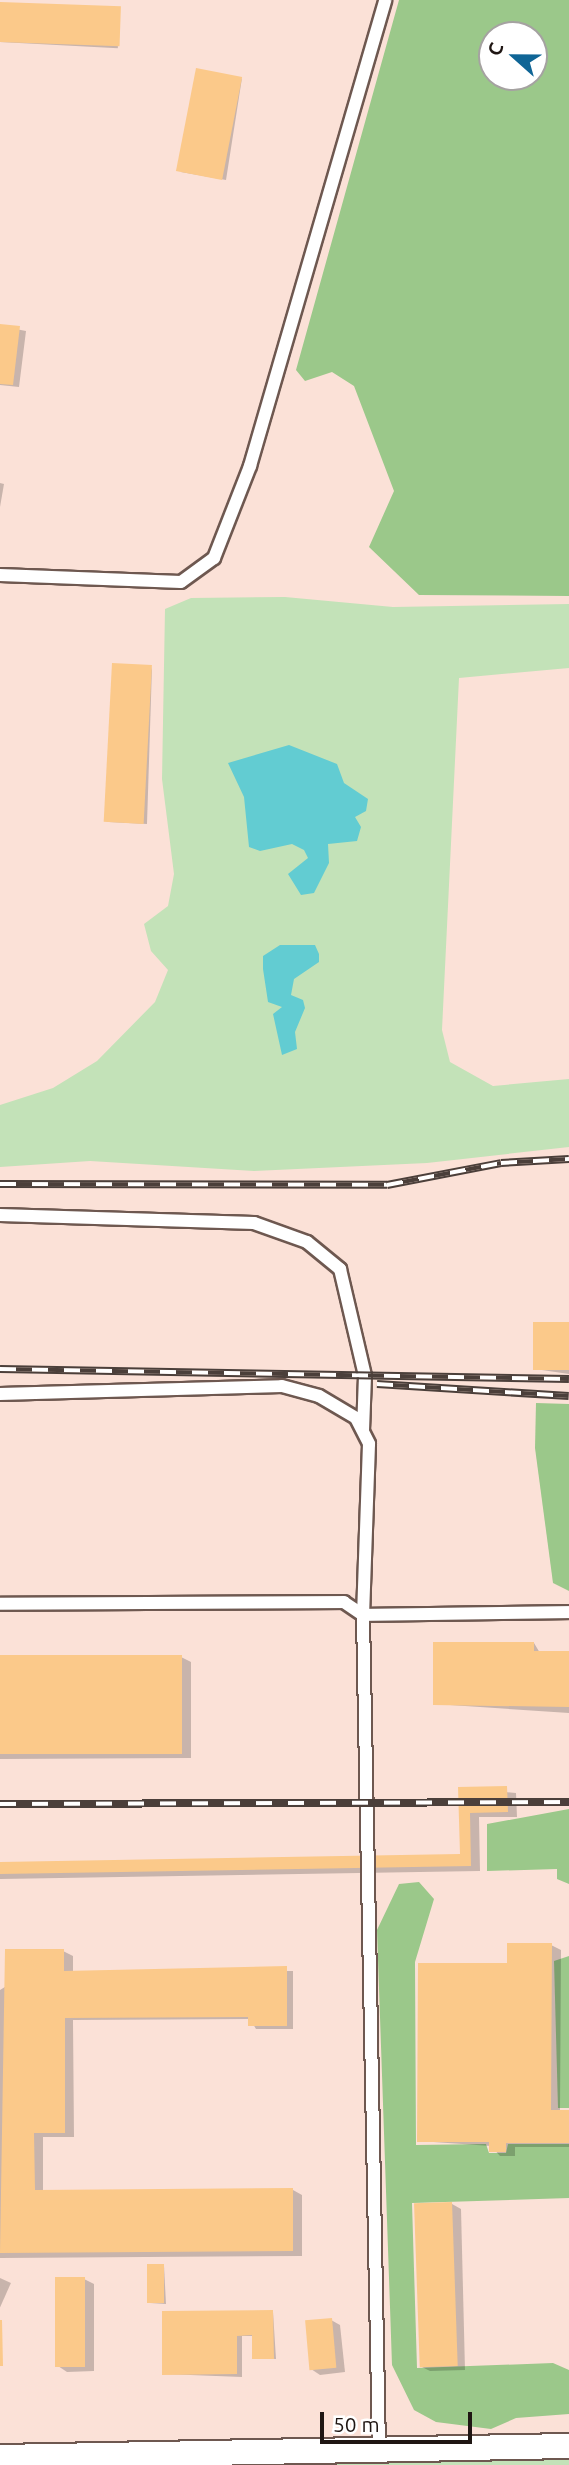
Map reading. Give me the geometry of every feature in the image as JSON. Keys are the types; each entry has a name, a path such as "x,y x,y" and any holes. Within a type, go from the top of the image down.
{"street":[{"path":"0,2457 569,2446"}],"lane":[{"path":"0,575 181,582 214,558 250,466 385,0"},
{"path":"0,1215 254,1223 307,1242 340,1269 366,1382 363,1432"},
{"path":"0,1394 282,1386 319,1396 356,1418 369,1444 363,1615 379,2449"},
{"path":"0,1604 344,1602 363,1615 569,1612"}],"green space":[{"path":"399,0 569,0 569,596 419,595 369,547 394,491 354,386 332,372 305,381 296,370"},
{"path":"285,597 393,607 569,604 569,668 459,678 442,1030 450,1062 493,1086 569,1079 569,1147 427,1163 254,1171 90,1161 0,1167 0,1105 53,1088 97,1061 155,1002 168,970 151,951 144,924 168,906 174,874 162,779 165,609 191,598"},
{"path":"536,1403 569,1404 569,1591 553,1583 535,1448"},
{"path":"569,1809 569,1884 557,1879 557,1869 487,1871 487,1824"},
{"path":"419,1882 434,1899 415,1962 416,2145 486,2144 489,2153 506,2153 508,2144 569,2144 569,2198 412,2203 417,2368 553,2363 569,2370 569,2414 516,2418 491,2429 436,2422 414,2410 392,2365 377,1930 399,1884"},
{"path":"569,1956 569,2108 558,2108 554,1961"},
{"path":"569,2454 569,2465 104,2465"}],"water":[{"path":"289,745 337,764 344,783 368,799 366,811 355,817 361,827 357,841 328,844 329,863 314,893 301,895 288,874 308,858 304,850 292,844 260,851 249,847 244,797 228,763"},
{"path":"280,945 315,945 319,954 319,962 294,979 291,995 303,1000 305,1008 295,1032 297,1049 282,1055 273,1014 282,1007 268,1002 263,969 263,956"}],"building":[{"path":"0,2 121,6 120,46 0,42"},
{"path":"196,68 242,77 222,180 176,171"},
{"path":"0,324 20,326 13,385 0,384"},
{"path":"112,663 152,665 144,824 104,822"},
{"path":"533,1322 569,1322 569,1370 533,1370"},
{"path":"433,1642 534,1642 534,1651 569,1651 569,1707 433,1705"},
{"path":"0,1655 182,1655 182,1754 0,1754"},
{"path":"507,1786 508,1812 470,1813 471,1866 0,1874 0,1862 460,1854 458,1787"},
{"path":"507,1943 552,1943 551,2110 569,2110 569,2143 506,2143 506,2152 489,2152 489,2142 417,2142 418,1963 507,1963"},
{"path":"5,1949 64,1949 64,1971 287,1966 287,2026 248,2026 248,2017 65,2018 65,2133 34,2133 35,2190 293,2188 293,2251 0,2253"},
{"path":"452,2202 458,2366 420,2367 414,2203"},
{"path":"147,2264 164,2264 164,2303 147,2303"},
{"path":"55,2277 85,2277 85,2367 55,2367"},
{"path":"273,2310 274,2359 252,2359 252,2335 237,2336 237,2374 162,2375 162,2311"},
{"path":"332,2318 336,2368 309,2370 305,2320"},
{"path":"2,2320 3,2366 0,2366"}],"railway":[{"path":"0,1184 387,1185 501,1163 569,1159"},
{"path":"0,1369 569,1379"},
{"path":"377,1384 569,1396"},
{"path":"0,1804 569,1802"}]}
